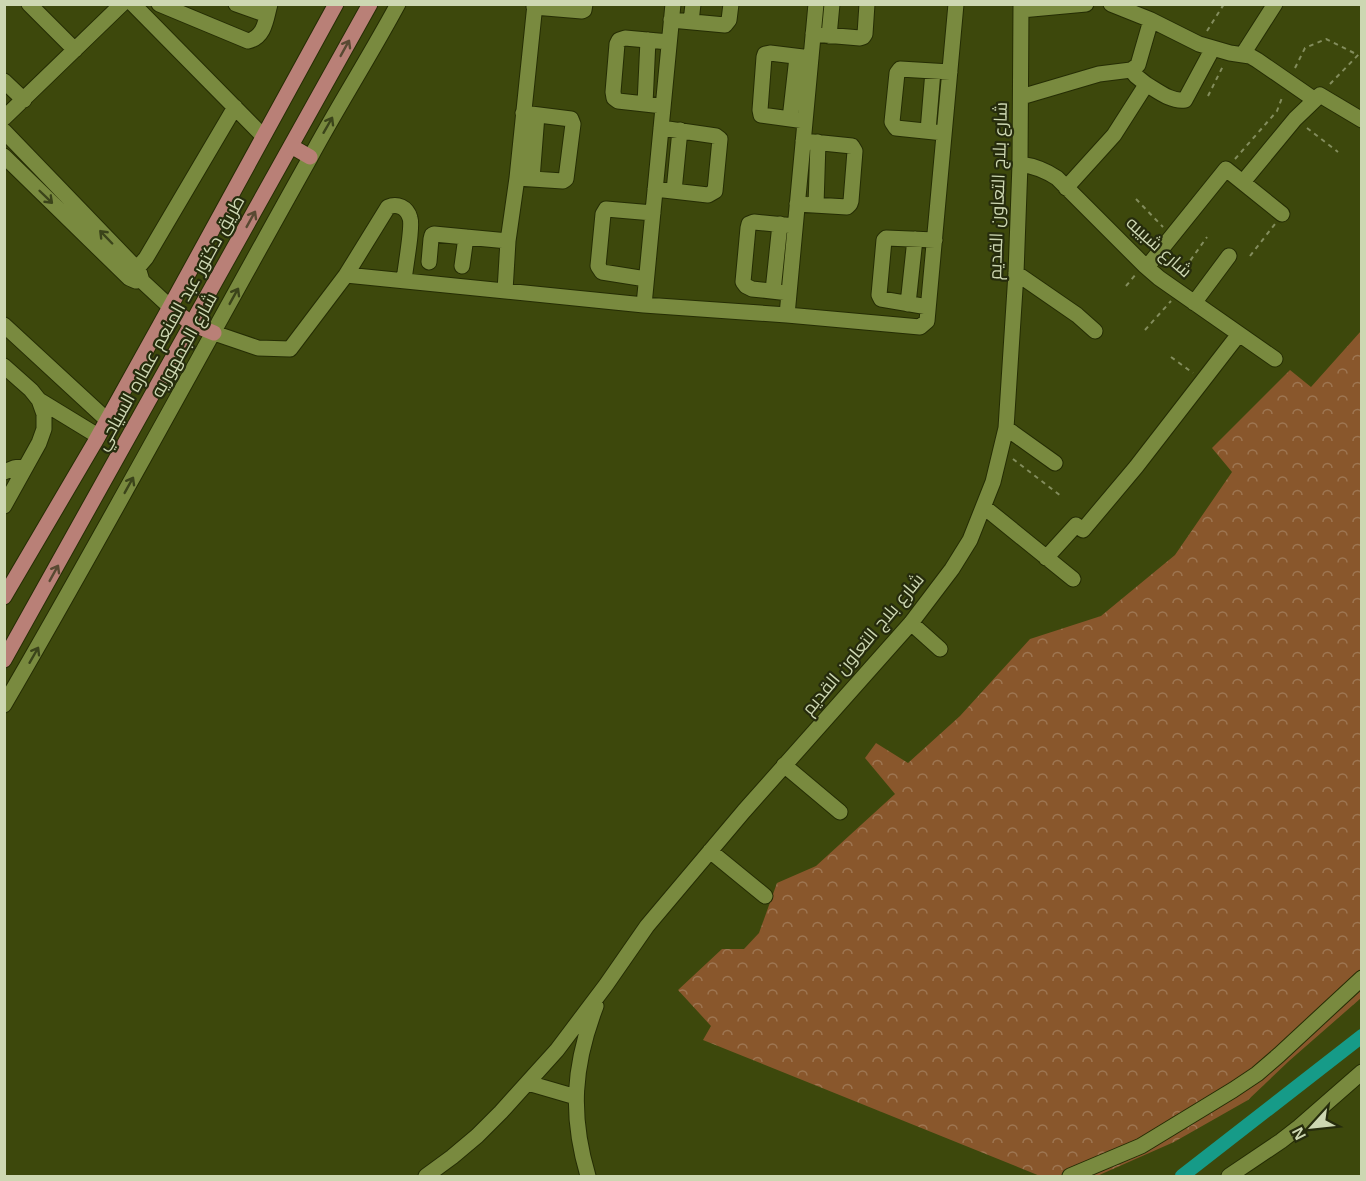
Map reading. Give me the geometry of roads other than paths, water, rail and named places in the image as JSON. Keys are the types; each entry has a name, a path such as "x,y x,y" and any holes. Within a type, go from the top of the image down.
{"main road":[{"name":"طريق دكتور عبد المنعم عماره السياحي","path":"4,597 107,420 336,4"},
{"name":"طريق دكتور عبد المنعم عماره السياحي","path":"4,660 370,4"},
{"path":"291,146 310,157"},
{"path":"170,307 192,324 214,333"},
{"path":"96,439 120,455"}],"street":[{"path":"29,4 75,50"},
{"path":"4,118 122,4"},
{"path":"133,4 263,136"},
{"path":"159,4 248,41 258,37 268,10 236,4"},
{"name":"شارع الجمهوريه","path":"4,705 48,631 310,157 398,4"},
{"path":"504,291 508,241 524,179 530,114 535,6 582,11 585,4"},
{"path":"644,305 673,4"},
{"path":"691,22 693,4"},
{"path":"671,20 725,25 729,20 731,4"},
{"path":"816,4 813,34 804,57 797,120 811,141 816,205"},
{"path":"830,36 832,4"},
{"path":"813,34 863,37 867,4"},
{"path":"346,275 644,305 920,327 927,321 956,4"},
{"path":"1021,7 1086,4"},
{"path":"1111,4 1152,20 1206,46 1257,60 1288,81 1362,120"},
{"path":"1236,53 1275,4"},
{"name":"شارع بلاج التعاون القديم","path":"426,1176 477,1136 557,1050 647,927 784,765 911,623 952,569 970,540 993,482 1006,428 1020,164 1021,7"},
{"path":"1021,97 1099,74 1131,70 1138,65 1152,20"},
{"path":"663,106 618,101 614,98 617,44 624,38 669,42"},
{"path":"645,104 648,40"},
{"path":"1131,70 1146,84 1172,99 1182,101 1185,100 1206,46"},
{"path":"797,120 761,115 764,57 765,54 770,54 804,57"},
{"path":"944,133 896,128 892,122 897,73 900,69 950,72"},
{"path":"928,131 933,70"},
{"path":"4,81 24,100"},
{"path":"1066,188 1114,135 1146,84"},
{"path":"1243,182 1295,119 1317,97"},
{"path":"136,276 235,107"},
{"path":"524,179 563,181 566,179 573,124 571,119 530,114"},
{"path":"655,189 708,195 715,191 719,137 661,128"},
{"path":"674,191 680,130"},
{"path":"4,131 136,276"},
{"path":"773,291 788,225 797,204 811,141"},
{"path":"797,204 847,207 850,204 855,150 852,146 811,141"},
{"path":"4,156 170,307"},
{"name":"شارع شبيبه","path":"1020,164 1034,166 1057,178 1147,267 1175,290 1275,359"},
{"path":"1147,267 1226,169 1282,214"},
{"path":"214,333 258,348 290,349 346,275 388,207 393,204 406,210 411,220 404,281"},
{"path":"646,279 602,272 598,266 603,213 606,210 652,213"},
{"path":"788,225 754,222 749,224 744,282 752,289 789,293"},
{"path":"787,315 788,225"},
{"path":"429,262 434,234 508,241"},
{"path":"462,266 466,237"},
{"path":"928,307 880,299 884,240 888,237 935,240"},
{"path":"908,304 915,239"},
{"path":"1194,303 1229,256"},
{"path":"1016,273 1077,315 1095,331"},
{"path":"4,325 107,420"},
{"path":"1046,558 1076,525 1083,530 1136,467 1239,334"},
{"path":"4,366 39,400 96,439"},
{"path":"4,506 39,443 44,429 44,414 39,400"},
{"path":"1006,428 1055,463"},
{"path":"4,472 27,466"},
{"path":"984,507 1073,579"},
{"path":"911,623 940,650"},
{"path":"784,765 840,812"},
{"path":"710,851 765,896"},
{"path":"1071,1176 1142,1146 1257,1074 1362,978"},
{"path":"588,1176 577,1128 577,1079 587,1030 606,985"},
{"path":"1229,1176 1299,1127 1362,1072"},
{"path":"528,1083 576,1097"}],"waterway":[{"path":"1182,1176 1362,1036"}]}
